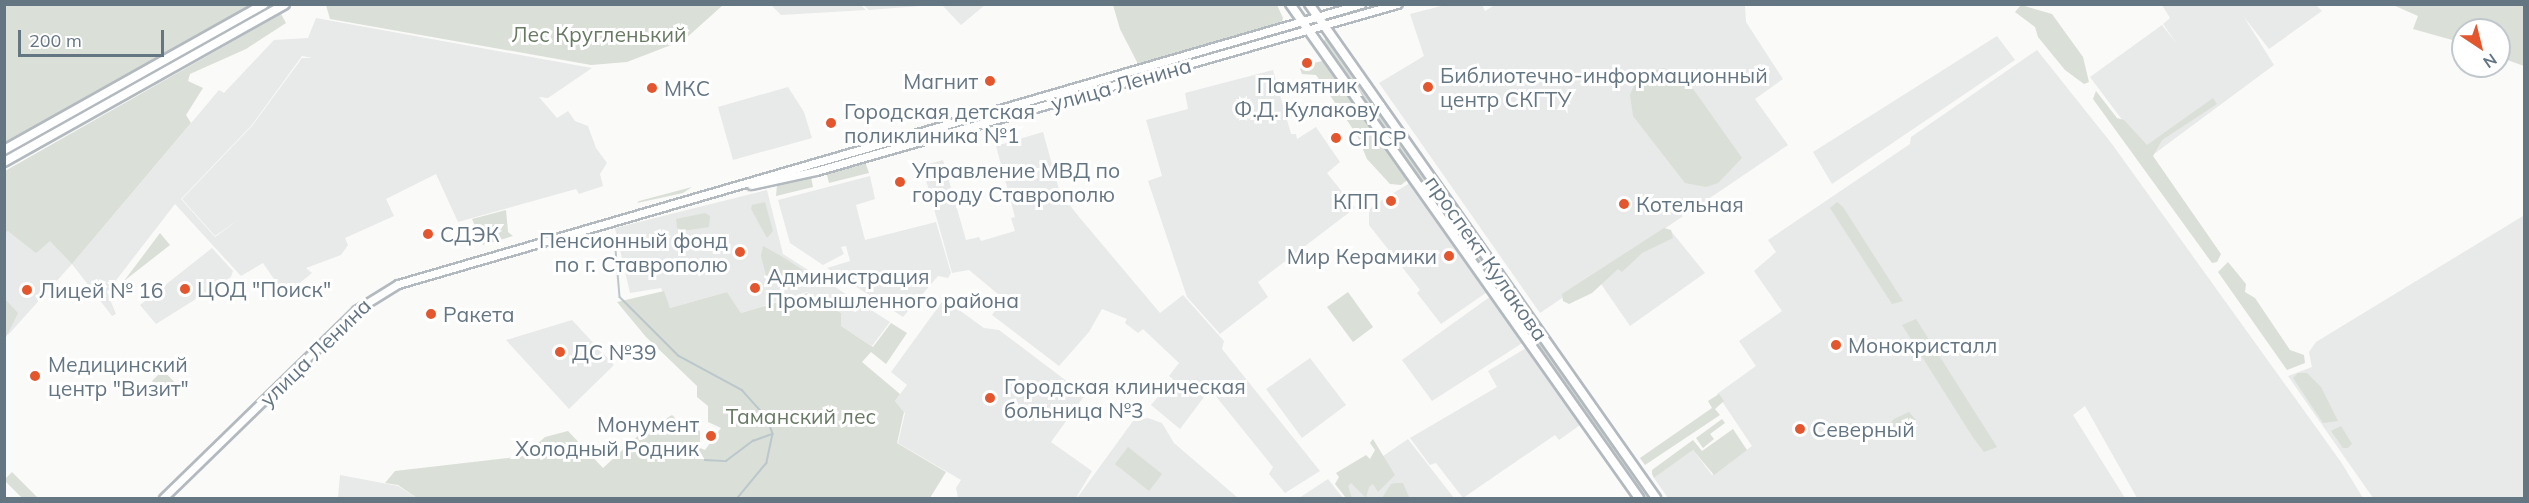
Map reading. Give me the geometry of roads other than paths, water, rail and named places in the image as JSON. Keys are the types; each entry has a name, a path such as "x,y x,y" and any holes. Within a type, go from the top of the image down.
{"main road":[{"path":"4,150 264,4"},
{"path":"4,162 285,4"},
{"name":"проспект Кулакова","path":"1290,4 1639,498"},
{"name":"проспект Кулакова","path":"1309,4 1656,498"},
{"name":"улица Ленина","path":"163,498 356,310 386,289 739,187 814,161 1361,4"},
{"name":"улица Ленина","path":"739,187 816,171 1397,4"},
{"path":"65,116 71,126"}],"waterway":[{"path":"616,250 620,297 679,356 742,390 767,418 773,434 767,463 738,498"},
{"path":"705,460 726,461 753,441 772,434"}],"place":[{"name":"Памятник Ф.Д. Кулакову","path":"1307,63"},
{"name":"Магнит","path":"990,81"},
{"name":"Библиотечно-информационный центр СКГТУ","path":"1428,87"},
{"name":"МКС","path":"652,88"},
{"name":"Городская детская поликлиника №1","path":"831,123"},
{"name":"СПСР","path":"1336,138"},
{"name":"Управление МВД по городу Ставрополю","path":"900,182"},
{"name":"КПП","path":"1391,201"},
{"name":"Котельная","path":"1624,204"},
{"name":"СДЭК","path":"428,234"},
{"name":"Пенсионный фонд по г. Ставрополю","path":"740,252"},
{"name":"Мир Керамики","path":"1449,256"},
{"name":"Администрация Промышленного района","path":"755,288"},
{"name":"ЦОД \"Поиск\"","path":"185,289"},
{"name":"Лицей № 16","path":"27,290"},
{"name":"Ракета","path":"431,314"},
{"name":"Монокристалл","path":"1836,345"},
{"name":"ДС №39","path":"560,352"},
{"name":"Медицинский центр \"Визит\"","path":"35,376"},
{"name":"Городская клиническая больница №3","path":"990,398"},
{"name":"Северный","path":"1800,429"},
{"name":"Монумент Холодный Родник","path":"711,436"}],"park label":[{"name":"Лес Кругленький","path":"599,34"},
{"name":"Таманский лес","path":"801,416"}]}
